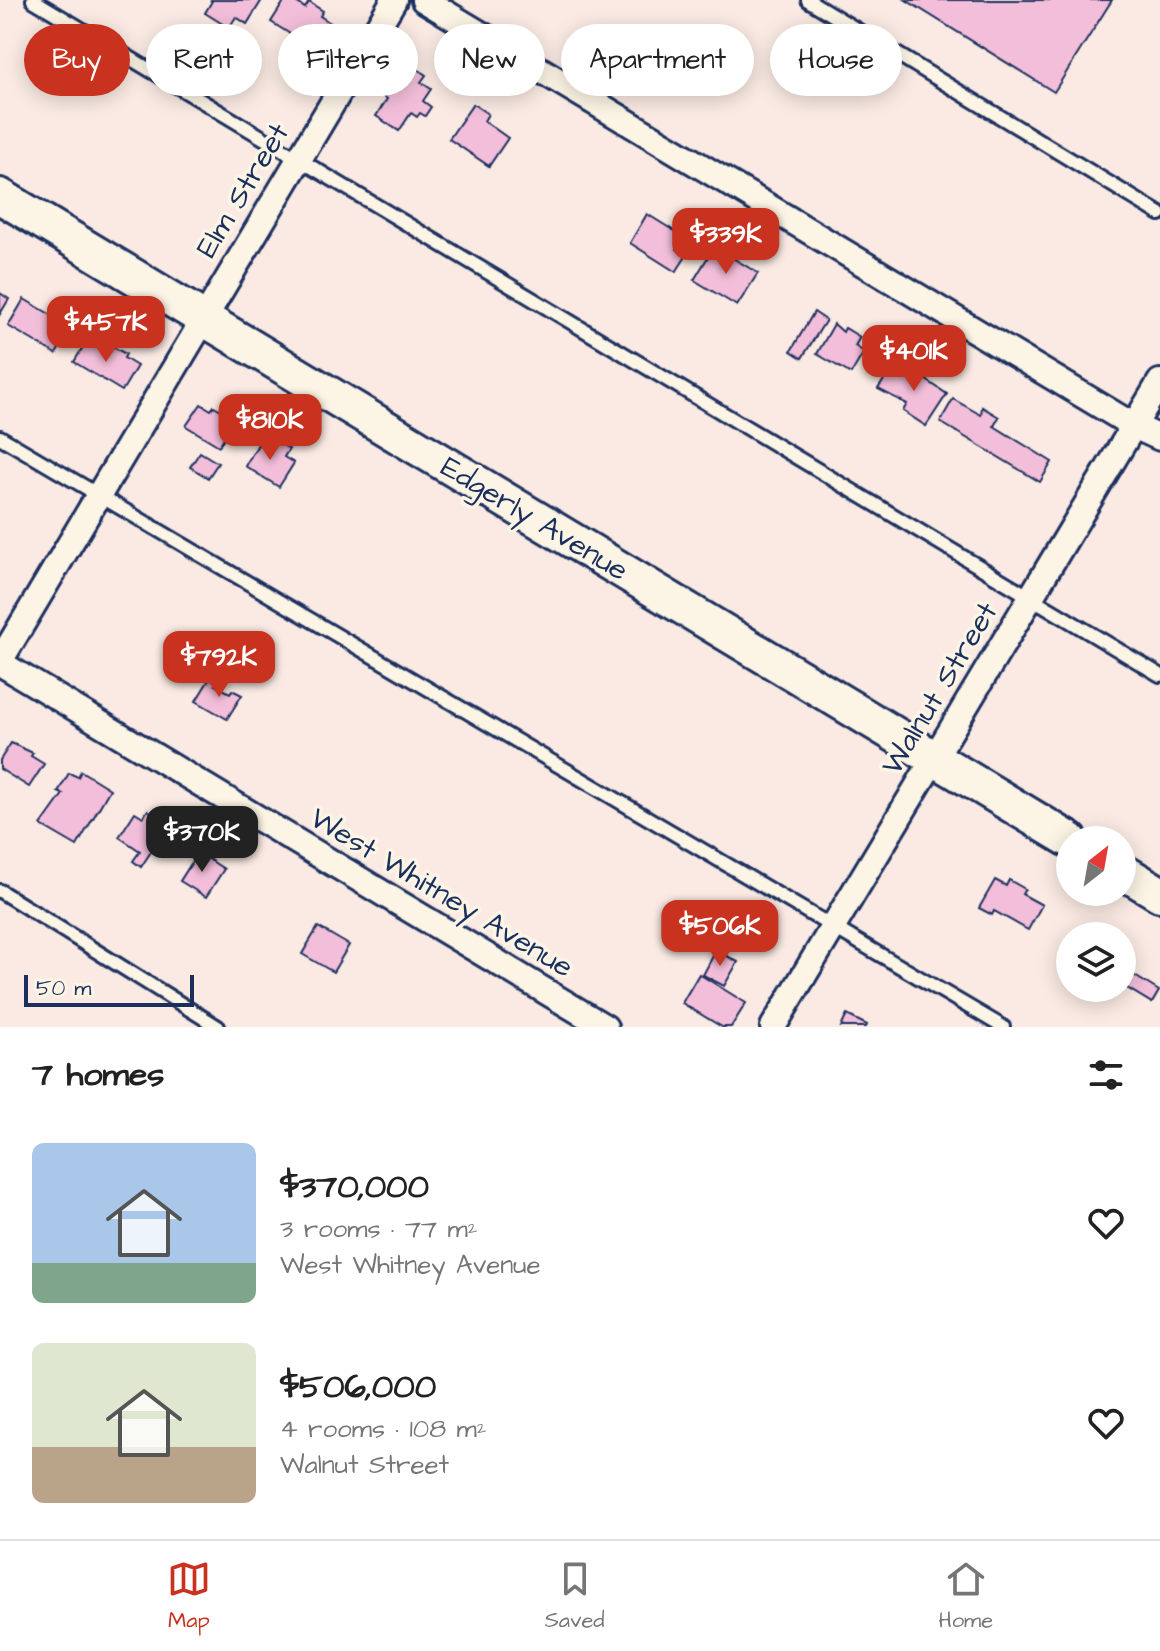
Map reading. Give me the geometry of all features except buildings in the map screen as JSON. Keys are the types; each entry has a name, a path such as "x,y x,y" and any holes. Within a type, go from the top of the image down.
{"street":[{"name":"Elm Street","path":"0,662 394,0"},
{"path":"424,0 1134,426 1160,438"},
{"name":"Edgerly Avenue","path":"0,196 1056,832"},
{"name":"Walnut Street","path":"773,1027 1160,382"},
{"name":"West Whitney Avenue","path":"0,662 605,1027"},
{"path":"1136,879 1160,894"}],"lane":[{"path":"33,0 1160,675"},
{"path":"808,0 1160,214"},
{"path":"0,437 1003,1027"},
{"path":"0,891 218,1027"}]}
